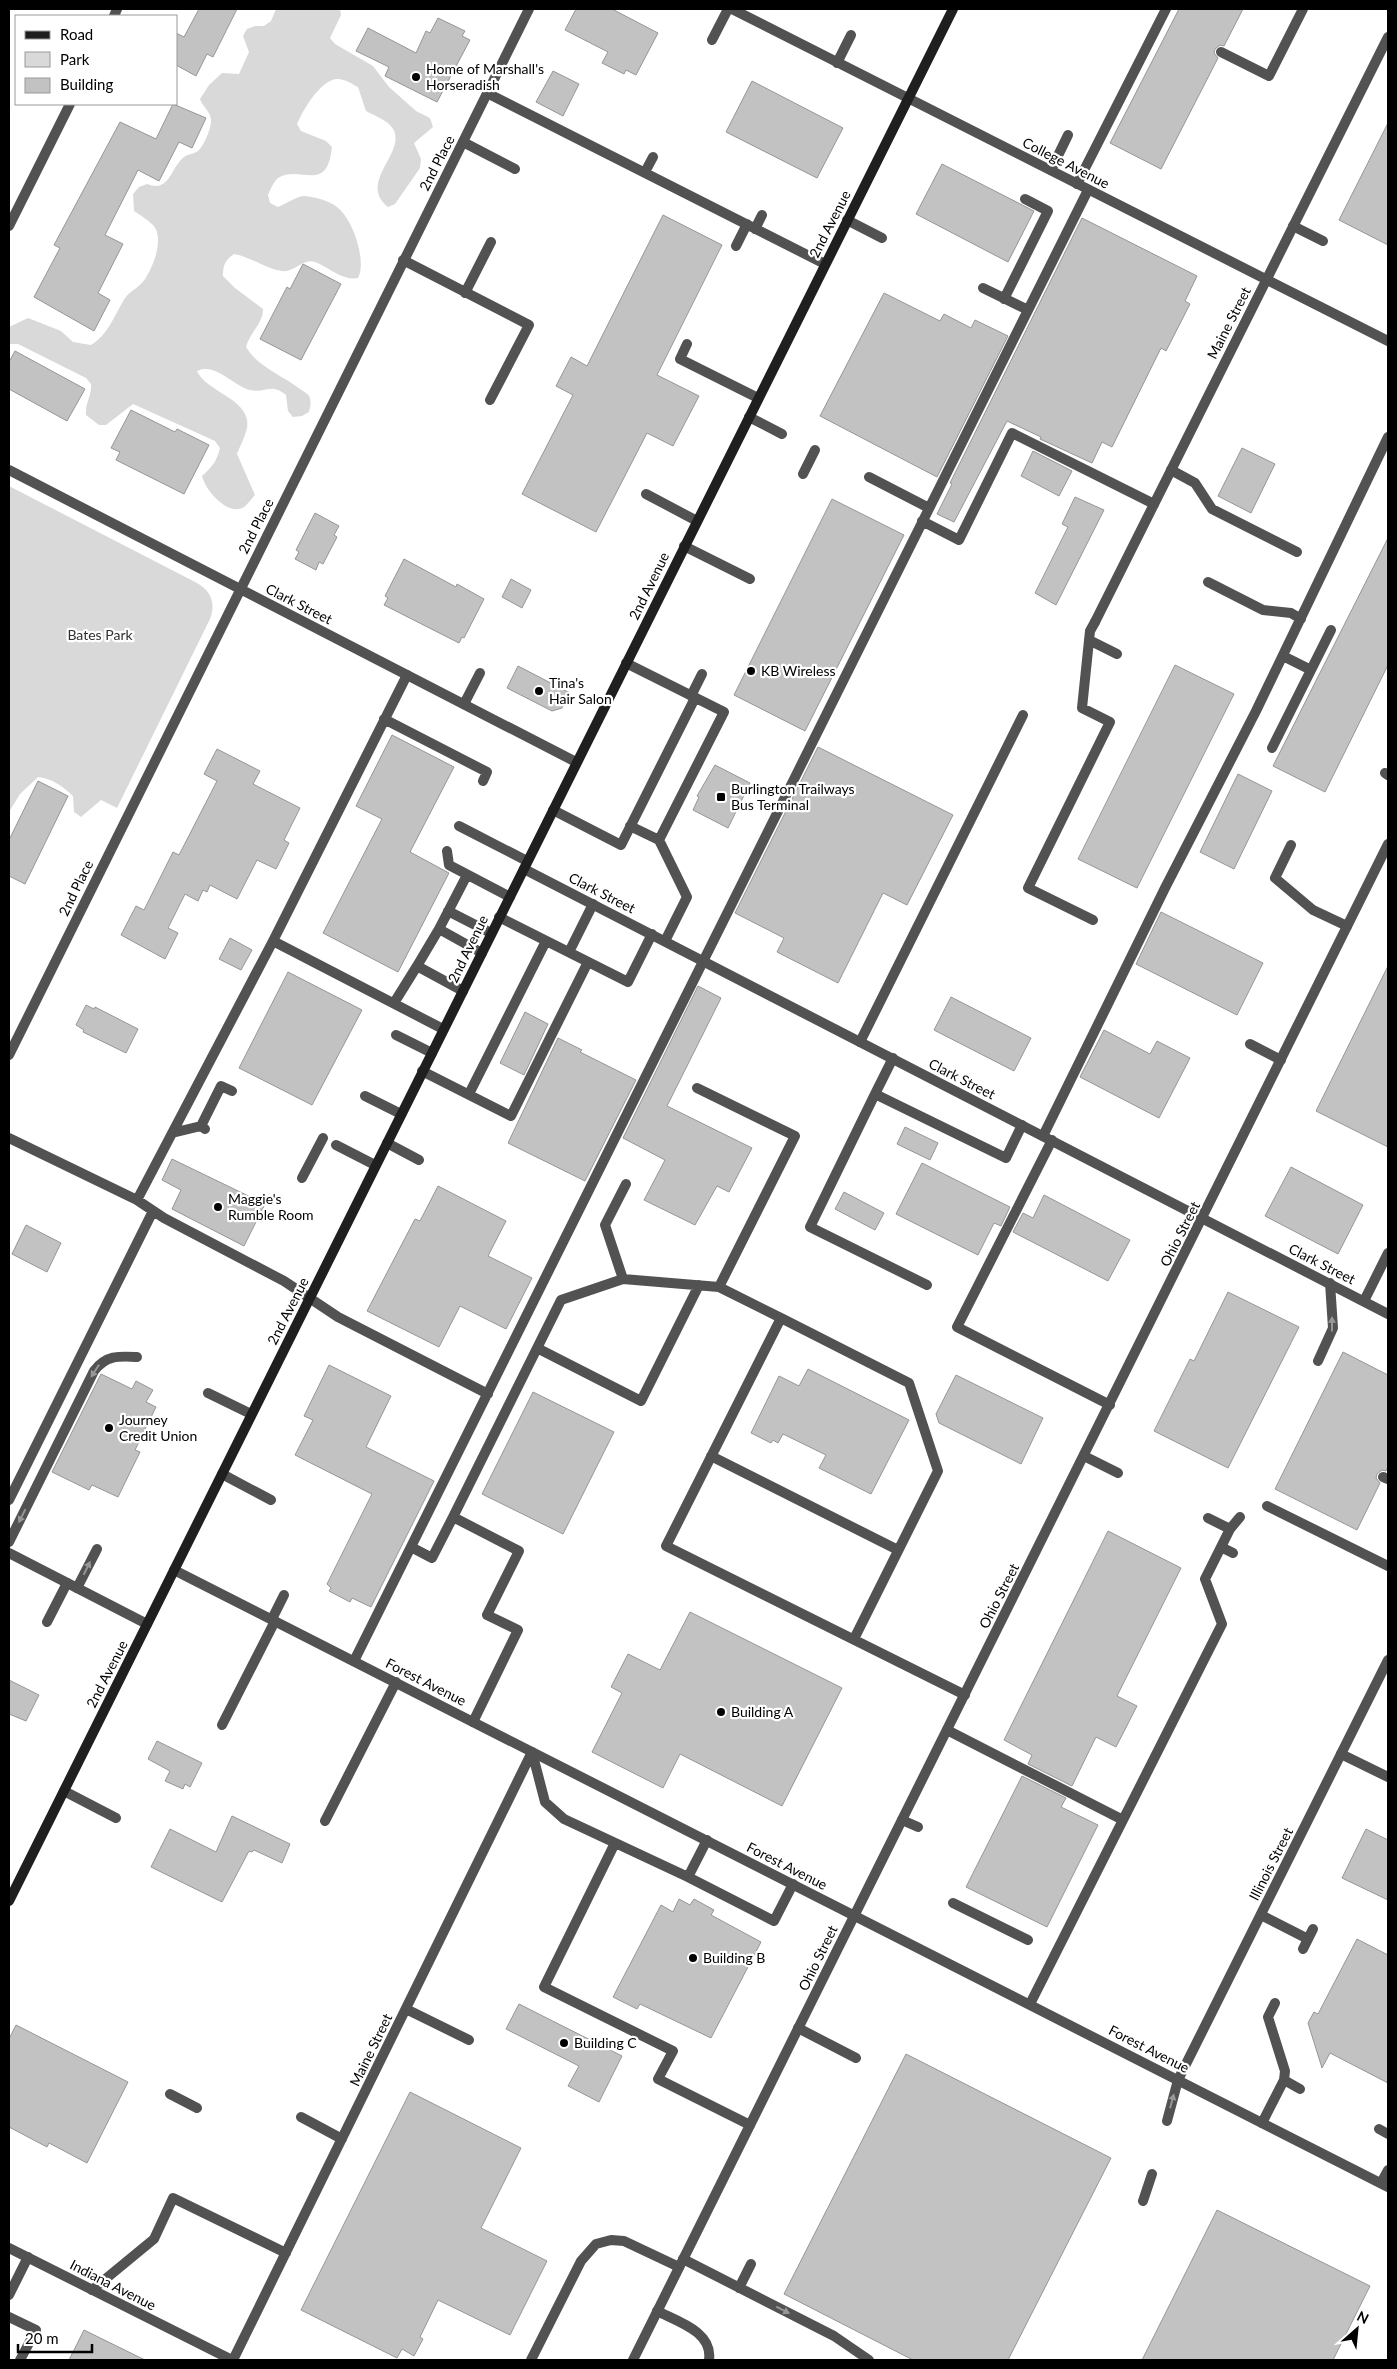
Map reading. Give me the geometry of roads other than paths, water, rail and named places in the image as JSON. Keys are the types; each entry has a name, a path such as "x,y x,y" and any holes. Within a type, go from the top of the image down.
{"main road":[{"name":"2nd Avenue","path":"9,1901 953,9"}],"street":[{"name":"2nd Place","path":"9,1055 529,9"},
{"path":"712,40 728,9"},
{"name":"College Avenue","path":"732,9 1388,341"},
{"path":"1077,184 1166,9"},
{"path":"1221,52 1269,76 1303,9"},
{"path":"837,63 852,35"},
{"name":"Maine Street","path":"1092,920 1028,888 1110,722 1082,708 1090,631 1388,39"},
{"path":"487,93 825,264"},
{"path":"9,226 70,105"},
{"path":"1050,170 1068,136"},
{"path":"463,142 515,169"},
{"path":"644,172 652,157"},
{"path":"354,1661 702,960 842,691 922,521 1088,190"},
{"path":"1004,299 1048,211 1025,199"},
{"path":"736,246 762,215"},
{"path":"847,220 882,238"},
{"path":"1293,226 1323,242"},
{"path":"466,293 492,242"},
{"path":"403,260 529,325 490,400"},
{"path":"982,288 1028,310"},
{"path":"687,344 680,359 758,398"},
{"path":"749,417 782,434"},
{"path":"922,521 959,540 1012,433 1154,504"},
{"path":"1110,1405 957,1327 1388,437"},
{"path":"803,474 815,450"},
{"name":"Clark Street","path":"9,470 576,762"},
{"path":"1171,470 1195,483 1212,509 1297,552"},
{"path":"869,477 929,508"},
{"path":"646,494 697,521"},
{"path":"684,546 750,579"},
{"path":"1208,582 1263,610 1291,613 1301,619"},
{"path":"1272,748 1331,630"},
{"path":"1089,640 1117,654"},
{"path":"1283,656 1311,670"},
{"path":"626,663 724,712 659,840"},
{"path":"464,704 480,672"},
{"path":"552,810 621,845 693,697 702,674"},
{"path":"137,1200 273,941 406,675"},
{"path":"860,1042 1023,715"},
{"path":"384,719 487,772 483,781"},
{"name":"Clark Street","path":"459,826 593,904 1388,1314"},
{"path":"630,826 659,840 687,897 665,941"},
{"name":"Ohio Street","path":"633,2360 1388,844"},
{"path":"1291,845 1275,878 1313,910 1347,926"},
{"path":"447,851 449,865 510,897"},
{"path":"394,1003 439,929 467,875"},
{"path":"569,952 593,904"},
{"path":"448,911 491,933"},
{"path":"499,917 628,982 652,934"},
{"path":"439,929 482,953"},
{"path":"273,941 444,1029"},
{"path":"469,1094 546,941"},
{"path":"422,1071 511,1116 588,962"},
{"path":"417,966 463,991"},
{"path":"396,1035 432,1053"},
{"path":"1250,1044 1281,1060"},
{"path":"893,1058 810,1227 927,1285"},
{"path":"172,1133 203,1127 221,1086 232,1091"},
{"path":"698,1088 795,1136 719,1287"},
{"path":"875,1094 1006,1158 1022,1125"},
{"path":"365,1096 401,1114"},
{"path":"9,1138 137,1200 153,1211 284,1281 338,1317 488,1394"},
{"path":"302,1178 323,1138"},
{"path":"387,1143 419,1160"},
{"path":"336,1145 376,1165"},
{"path":"623,1279 605,1225 626,1184"},
{"path":"9,1500 153,1211"},
{"path":"557,1229 567,1235"},
{"path":"1364,1301 1388,1253"},
{"path":"411,1547 432,1558 561,1300 623,1279 719,1287 909,1383 938,1470 854,1639"},
{"path":"1318,1361 1333,1328 1330,1283"},
{"path":"537,1348 641,1401 699,1286"},
{"path":"780,1318 666,1546 964,1695"},
{"path":"9,1542 94,1371 107,1358 119,1356 138,1358"},
{"path":"208,1393 252,1414"},
{"path":"711,1456 898,1550"},
{"path":"1084,1456 1118,1473"},
{"path":"222,1474 271,1500"},
{"path":"1267,1506 1388,1566"},
{"path":"452,1517 519,1551 487,1615 518,1630 473,1722"},
{"path":"1030,2004 1222,1624 1205,1579 1230,1529 1240,1517"},
{"path":"1208,1518 1230,1529"},
{"path":"1221,1547 1233,1553"},
{"path":"77,1588 97,1549"},
{"path":"9,1553 147,1624"},
{"name":"Forest Avenue","path":"174,1570 1385,2185"},
{"path":"47,1622 67,1582"},
{"path":"222,1725 274,1620 284,1595"},
{"name":"Illinois Street","path":"1167,2121 1178,2080 1388,1660"},
{"path":"325,1821 396,1682"},
{"path":"946,1730 1123,1820"},
{"path":"532,1752 545,1802 564,1819 688,1877 774,1921 793,1884"},
{"name":"Maine Street","path":"232,2360 532,1752"},
{"path":"1341,1754 1388,1777"},
{"path":"64,1791 116,1818"},
{"path":"902,1820 918,1827"},
{"path":"688,1877 707,1840"},
{"path":"615,1843 544,1987 673,2051 658,2079 750,2125"},
{"path":"953,1903 1028,1940"},
{"path":"1261,1915 1308,1939"},
{"path":"1303,1949 1313,1928"},
{"path":"1262,2123 1284,2080 1285,2071 1268,2016 1275,2003"},
{"path":"406,2009 469,2040"},
{"path":"798,2028 856,2058"},
{"path":"1284,2080 1300,2089"},
{"path":"170,2094 197,2108"},
{"path":"301,2118 342,2139"},
{"path":"1385,2185 1388,2170"},
{"path":"1143,2201 1152,2174"},
{"path":"92,2290 154,2239 174,2198 286,2253"},
{"path":"531,2360 580,2261 596,2244 611,2240 624,2241 739,2288 834,2336 869,2360"},
{"name":"Indiana Avenue","path":"9,2248 232,2360"},
{"path":"9,2295 28,2257"},
{"path":"739,2288 751,2264"},
{"path":"658,2311 692,2329 705,2339 710,2351 710,2360"},
{"path":"9,2317 36,2330 20,2360"}],"place":[{"name":"Home of Marshall's Horseradish","path":"416,77"},
{"name":"KB Wireless","path":"751,671"},
{"name":"Tina's Hair Salon","path":"539,691"},
{"name":"Burlington Trailways Bus Terminal","path":"721,797"},
{"name":"Maggie's Rumble Room","path":"218,1207"},
{"name":"Journey Credit Union","path":"109,1428"},
{"name":"Building A","path":"721,1712"},
{"name":"Building B","path":"693,1958"},
{"name":"Building C","path":"564,2043"}],"park label":[{"name":"Bates Park","path":"100,635"}]}
